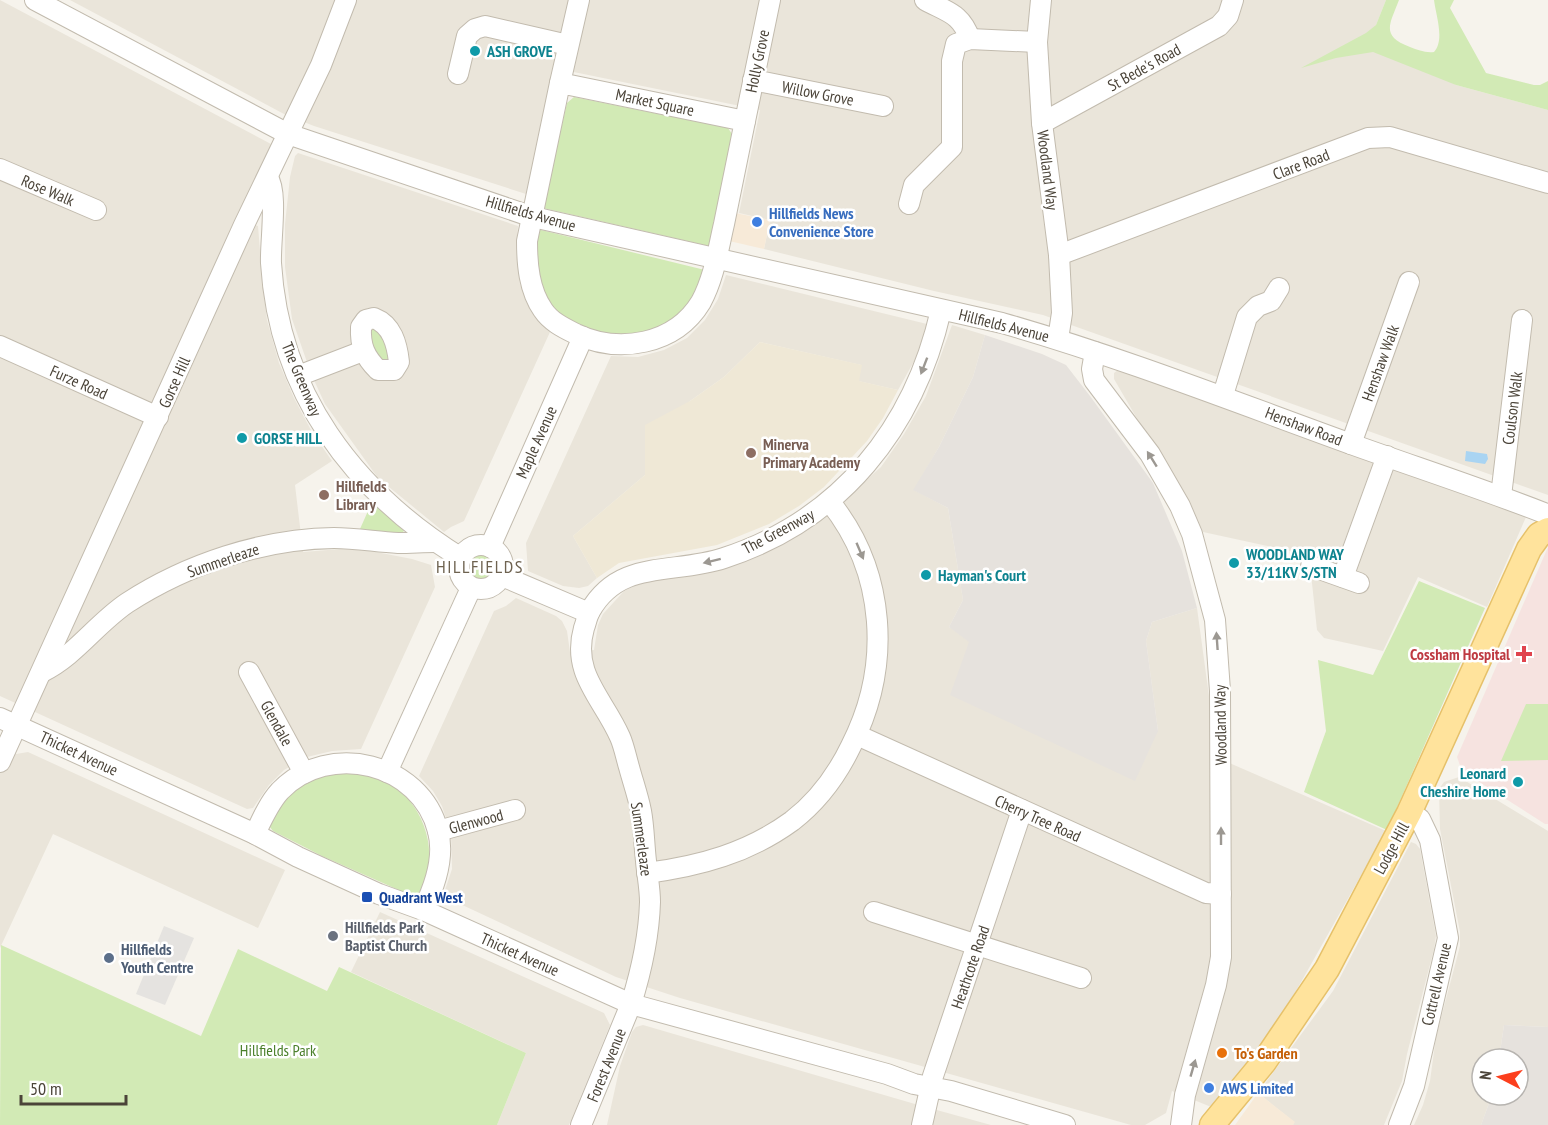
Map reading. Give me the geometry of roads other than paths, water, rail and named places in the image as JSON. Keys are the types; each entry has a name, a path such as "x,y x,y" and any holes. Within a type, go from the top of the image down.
{"main road":[{"name":"Lodge Hill","path":"1212,1125 1264,1062 1327,969 1409,813 1529,549 1539,535 1548,530"}],"street":[{"name":"Hillfields Avenue","path":"35,0 288,134 533,217 1002,323 1058,339"},
{"name":"Gorse Hill","path":"0,762 8,722 42,672 321,65 346,0"},
{"path":"579,0 527,241 527,264 533,288 544,311 560,326 582,337 620,345 641,344 662,337 683,323 700,303 709,283 716,260 745,121"},
{"name":"Holly Grove","path":"745,121 770,0"},
{"path":"925,0 959,18 965,25 970,39"},
{"name":"Woodland Way","path":"1041,0 1037,42 1042,123 1059,255 1062,313 1058,339"},
{"name":"St Bede's Road","path":"1042,123 1219,26 1228,16 1233,0"},
{"path":"458,74 467,36 475,29 485,26 568,45"},
{"path":"909,204 914,185 952,147 952,61 956,44 970,39 1037,42"},
{"name":"Willow Grove","path":"753,80 883,106"},
{"name":"Market Square","path":"560,83 745,121"},
{"name":"Clare Road","path":"1059,255 1368,138 1390,137 1548,183"},
{"name":"Rose Walk","path":"0,169 96,210"},
{"name":"The Greenway","path":"268,178 273,190 272,264 277,306 288,351 315,414 345,459 373,490 435,542 461,558"},
{"name":"Henshaw Walk","path":"1351,444 1409,282"},
{"path":"1223,395 1247,317 1258,306 1271,301 1280,288"},
{"name":"The Greenway","path":"589,613 599,597 614,583 632,574 678,568 723,558 785,531 830,502 871,460 910,399 924,368 941,310"},
{"name":"Coulson Walk","path":"1502,496 1522,320"},
{"name":"Maple Avenue","path":"490,547 582,337"},
{"name":"Henshaw Road","path":"1058,339 1223,395 1351,444 1502,496 1544,513 1548,517"},
{"name":"Furze Road","path":"0,346 158,417"},
{"path":"298,376 363,351"},
{"name":"Woodland Way","path":"1095,352 1092,369 1095,380 1150,454 1180,506 1192,534 1215,620 1220,691 1221,957 1216,985 1185,1095 1181,1125"},
{"path":"1311,566 1351,580 1387,456"},
{"path":"647,873 686,868 719,859 753,845 793,820 823,792 843,763 857,735 875,679 878,654 878,616 872,584 858,546 830,502"},
{"name":"Summerleaze","path":"42,672 64,658 126,604 168,580 208,562 296,540 336,538 399,543 435,542"},
{"path":"483,545 490,547 503,562 502,576 495,585 489,588 483,590 471,588 461,578 459,564 461,558 470,548 483,545"},
{"path":"502,576 589,613"},
{"path":"387,772 471,588"},
{"name":"Summerleaze","path":"589,613 582,635 580,658 591,685 620,737 641,811 650,901 646,943 631,1004"},
{"name":"Glendale","path":"249,672 304,773"},
{"name":"Thicket Avenue","path":"8,722 53,740 379,894 423,910 631,1004 876,1071 914,1084 951,1091 1065,1125"},
{"name":"Cherry Tree Road","path":"857,735 1206,893 1221,894"},
{"path":"255,834 267,808 281,790 304,773 320,767 350,763 367,765 387,772 407,783 421,797 431,812 438,831 439,864 434,886 423,910"},
{"name":"Glenwood","path":"438,831 515,810"},
{"name":"Heathcote Road","path":"922,1125 930,1086 1022,810"},
{"name":"Cottrell Avenue","path":"1399,1125 1414,1086 1448,938 1430,840 1420,819 1409,813"},
{"path":"874,912 1081,978"},
{"name":"Forest Avenue","path":"586,1120 631,1004"}],"water":[{"path":"1466,451 1487,454 1488,459 1485,464 1465,461"}],"place":[{"name":"ASH GROVE","path":"475,51"},
{"name":"Hillfields News Convenience Store","path":"757,222"},
{"name":"GORSE HILL","path":"242,438"},
{"name":"Minerva Primary Academy","path":"751,453"},
{"name":"Hillfields Library","path":"324,495"},
{"name":"WOODLAND WAY 33/11KV S/STN","path":"1234,563"},
{"name":"Hayman's Court","path":"926,575"},
{"name":"Cossham Hospital","path":"1524,654"},
{"name":"Leonard Cheshire Home","path":"1518,782"},
{"name":"Quadrant West","path":"367,897"},
{"name":"Hillfields Park Baptist Church","path":"333,936"},
{"name":"Hillfields Youth Centre","path":"109,958"},
{"name":"To's Garden","path":"1222,1053"},
{"name":"AWS Limited","path":"1209,1088"}],"district":[{"name":"HILLFIELDS","path":"480,567"}],"park label":[{"name":"Hillfields Park","path":"278,1050"}]}
